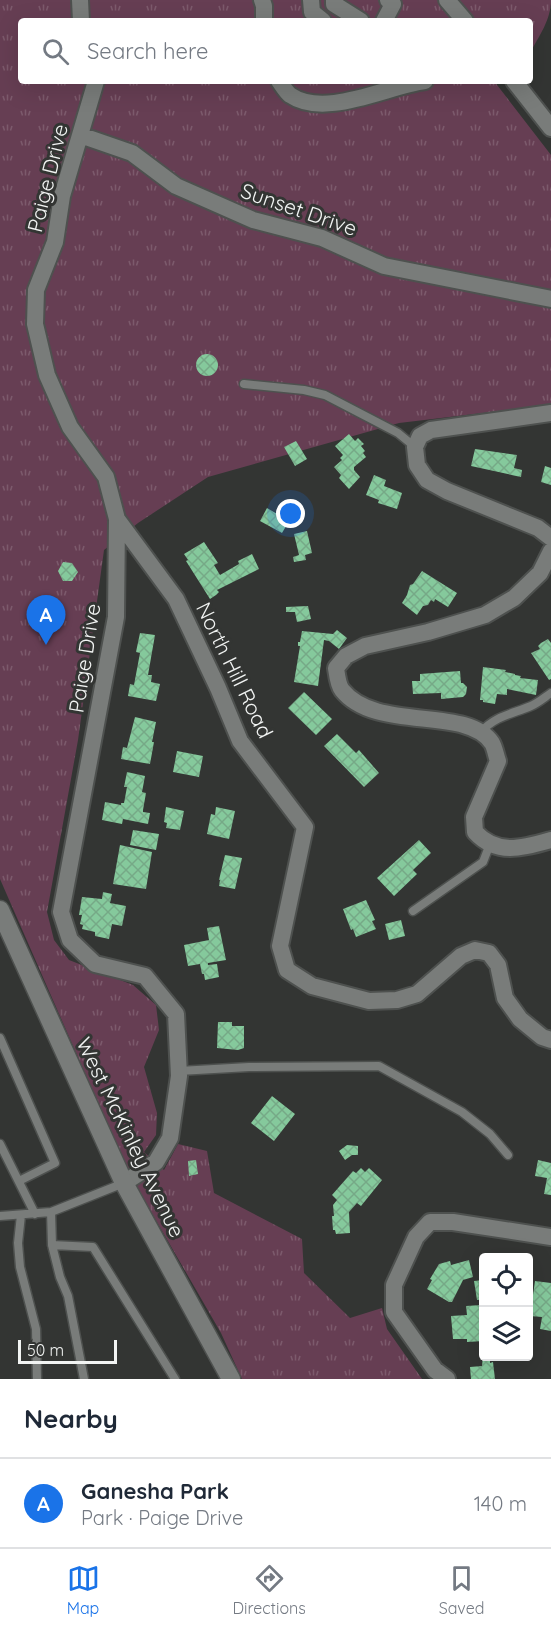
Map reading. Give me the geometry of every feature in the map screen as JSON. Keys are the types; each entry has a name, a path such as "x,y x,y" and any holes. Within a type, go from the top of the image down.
{"main road":[{"name":"West McKinley Avenue","path":"0,910 124,1183 231,1379"}],"street":[{"path":"80,0 81,18"},
{"path":"262,0 264,18"},
{"path":"311,0 312,12 319,18"},
{"path":"334,0 334,4 356,18"},
{"path":"386,18 393,4 388,0"},
{"path":"447,0 462,18"},
{"name":"Paige Drive","path":"95,84 62,196 56,242 36,290 35,324 46,375 70,427 106,477 117,519 116,617 61,912 69,940 95,964 145,976 176,1014 178,1071 170,1138 156,1162 124,1183"},
{"path":"281,84 290,95 319,105 360,98 414,84"},
{"path":"516,84 551,128"},
{"name":"Sunset Drive","path":"80,135 132,153 176,186 253,220 322,238 384,266 551,299"},
{"path":"551,413 431,430 420,436 415,447 417,465 428,480 447,491 538,528 551,538"},
{"name":"North Hill Road","path":"117,519 176,599 240,741 305,827 280,946 287,970 312,986 369,1001 397,1000 417,994 461,956 475,951 489,953 498,965 505,998 520,1019 551,1040"},
{"path":"551,550 540,573 514,598 484,615 428,632 365,646 346,656 336,668 340,689 357,703 403,718 461,723 481,732 492,744 498,761 474,817 475,832 484,842 501,849 527,847 551,840"},
{"path":"447,1379 435,1370 394,1312 394,1286 416,1237 430,1222 453,1222 551,1237"}],"lane":[{"path":"244,384 304,390 326,395 398,433 415,447"},
{"path":"481,732 489,723 533,705 551,693"},
{"path":"413,912 483,862 490,844"},
{"path":"0,1038 55,1163 19,1181"},
{"path":"178,1071 249,1067 379,1066 462,1112 490,1134 508,1155"},
{"path":"0,1144 35,1214"},
{"path":"0,1216 51,1212 124,1183"},
{"path":"51,1212 52,1245 60,1277 68,1296 84,1379"},
{"path":"21,1215 18,1243 20,1267 36,1329 37,1379"},
{"path":"52,1245 93,1247 175,1379"}],"green space":[{"path":"0,0 551,0 547,21 533,48 533,18 18,18 18,84 496,84 551,155 551,405 399,423 208,477 138,523 104,550 78,740 47,912 54,940 69,960 133,985 156,1005 159,1030 144,1067 157,1113 156,1135 144,1152 164,1170 178,1144 207,1151 214,1193 302,1239 304,1273 350,1318 382,1308 387,1329 422,1379 242,1379 221,1333 139,1191 112,1135 0,879"}],"building":[{"path":"207,354 215,357 218,365 215,373 207,376 199,373 196,365 199,357"},
{"path":"349,434 355,441 358,438 364,444 361,446 366,457 354,467 360,477 349,489 339,478 341,475 334,467 342,460 340,458 343,455 335,446"},
{"path":"296,441 307,459 295,466 284,447"},
{"path":"475,449 517,455 514,468 522,470 521,477 471,466"},
{"path":"545,466 551,468 551,485 541,482"},
{"path":"374,475 386,480 384,486 402,493 397,509 378,503 379,500 366,495"},
{"path":"267,508 289,521 282,533 260,521"},
{"path":"307,531 312,553 305,555 306,560 294,562 293,557 299,555 294,534"},
{"path":"204,542 218,563 214,565 220,575 239,564 238,561 252,554 259,569 217,590 219,592 210,599 184,554"},
{"path":"63,562 72,563 78,572 72,581 63,581 58,571"},
{"path":"422,571 457,593 448,607 435,599 434,602 431,600 417,615 402,603 410,585"},
{"path":"308,606 311,619 297,622 295,612 286,612 286,607"},
{"path":"337,630 347,638 339,649 324,640 318,686 294,682 300,646 298,642 300,642 302,631 333,634"},
{"path":"140,633 155,635 148,675 152,675 151,682 160,684 156,701 128,696 130,684 134,685 140,653 136,652"},
{"path":"548,639 551,643 551,679 549,680 531,653 540,649 538,646"},
{"path":"483,667 506,670 505,672 521,676 520,678 538,680 536,695 507,689 507,695 497,694 495,704 483,702 480,700"},
{"path":"460,671 461,683 467,687 463,697 441,699 441,693 413,694 412,681 420,681 420,674"},
{"path":"304,692 332,719 316,735 288,708"},
{"path":"135,717 156,722 150,764 121,759 123,747 127,748"},
{"path":"337,734 356,753 359,750 379,773 364,787 324,746"},
{"path":"177,751 203,756 199,777 173,772"},
{"path":"127,772 145,776 142,792 146,793 143,812 150,813 148,824 123,819 122,824 102,820 105,802 121,805 124,803"},
{"path":"166,807 184,811 180,830 166,828 167,823 164,822"},
{"path":"216,807 235,811 229,839 207,834 211,814 215,815"},
{"path":"133,830 159,834 156,850 130,845"},
{"path":"419,840 431,853 413,870 417,874 394,896 377,878"},
{"path":"120,845 152,852 146,889 113,884"},
{"path":"225,855 242,858 235,889 219,886"},
{"path":"103,892 112,894 110,903 126,906 122,926 112,924 109,939 95,936 95,932 82,929 83,925 80,924 82,897 102,899"},
{"path":"366,900 375,920 372,921 376,929 356,937 343,909"},
{"path":"401,920 405,936 389,940 385,924"},
{"path":"219,926 226,960 208,963 208,965 217,964 219,977 205,980 200,964 188,966 184,945 209,940 207,928"},
{"path":"218,1022 232,1022 232,1026 244,1026 244,1048 238,1050 217,1048"},
{"path":"272,1096 295,1114 274,1141 251,1123"},
{"path":"347,1145 358,1146 358,1155 352,1155 345,1160 339,1151"},
{"path":"196,1160 198,1174 189,1176 188,1161"},
{"path":"538,1160 551,1163 551,1195 544,1194 547,1178 535,1176"},
{"path":"361,1168 365,1172 369,1168 382,1180 361,1206 357,1203 349,1212 350,1233 336,1234 333,1230 332,1216 334,1216 333,1205 337,1200 332,1195 353,1171 356,1173"},
{"path":"469,1260 473,1277 463,1280 452,1302 427,1289 439,1264 450,1261 451,1265"},
{"path":"479,1280 479,1300 477,1300 474,1281"},
{"path":"535,1281 551,1283 551,1331 540,1329 542,1317 533,1316"},
{"path":"479,1305 479,1341 453,1339 451,1316 467,1315 466,1306"},
{"path":"482,1361 493,1362 495,1379 471,1379 470,1367 482,1366"}],"place":[{"name":"Ganesha Park","path":"46,645"}]}
